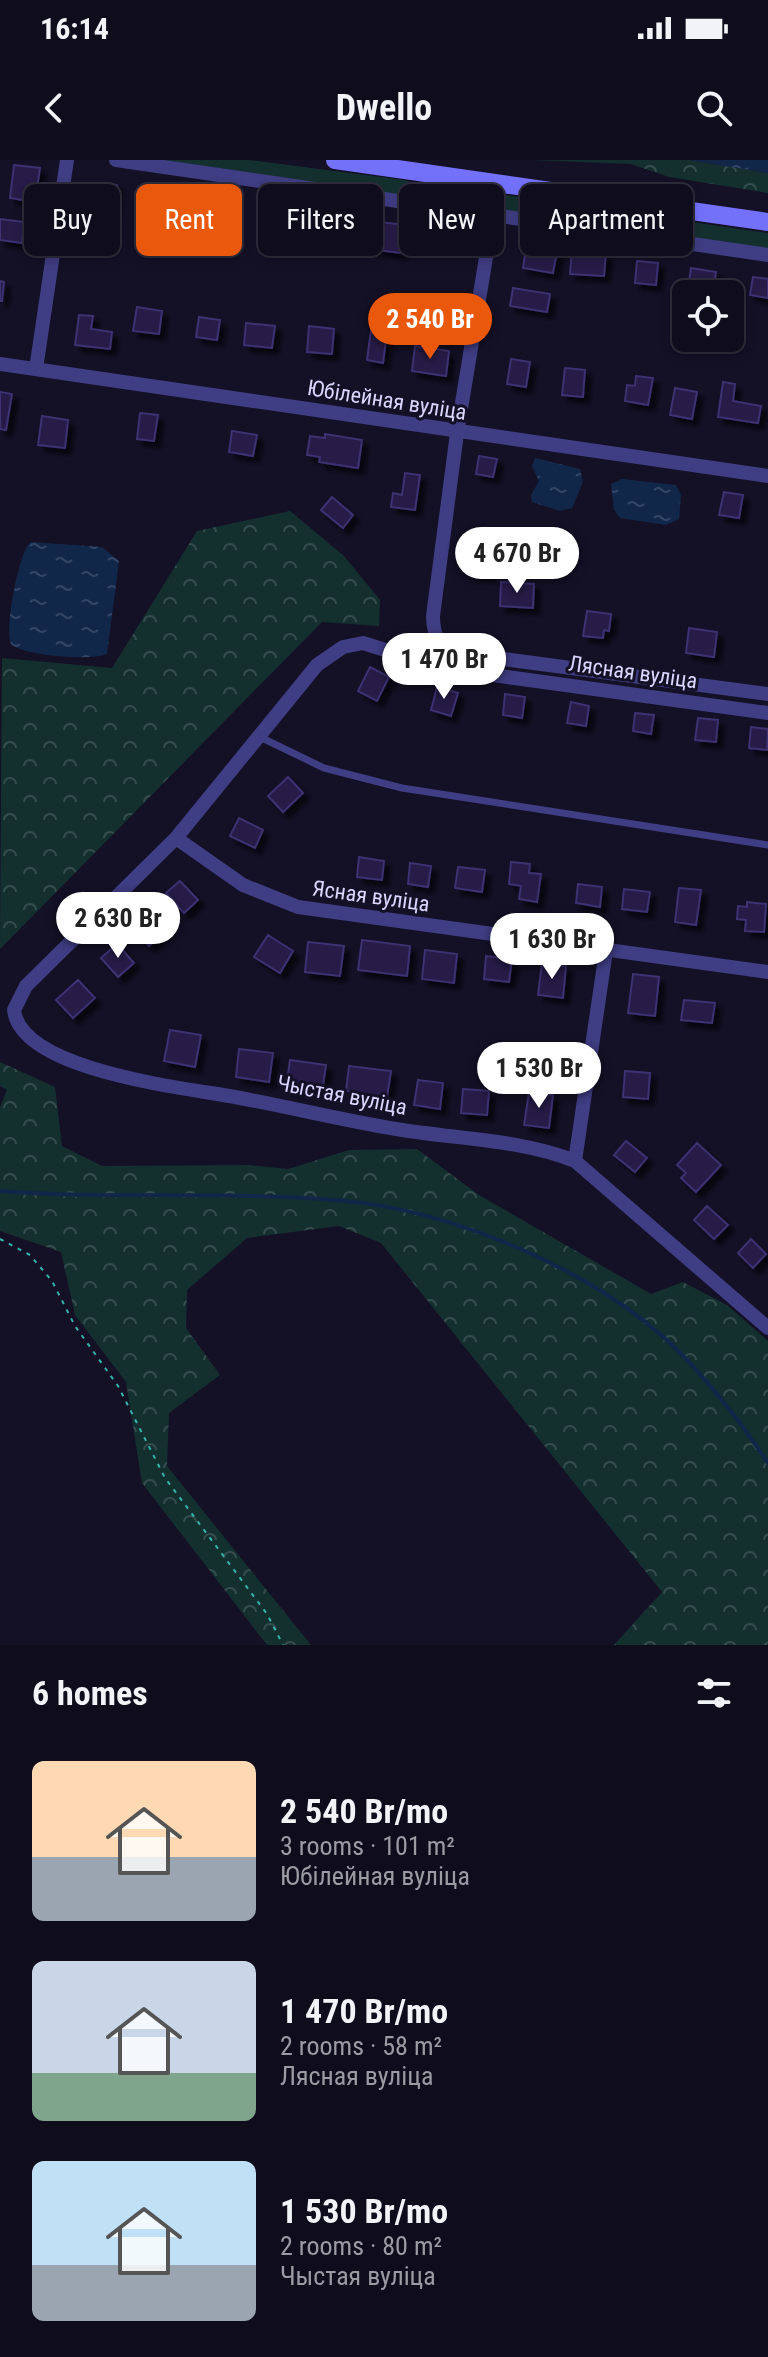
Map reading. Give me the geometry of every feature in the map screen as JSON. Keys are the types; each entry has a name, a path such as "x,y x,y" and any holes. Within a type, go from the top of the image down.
{"street":[{"path":"36,369 67,160"},
{"path":"116,160 399,201"},
{"path":"335,160 768,222"},
{"path":"504,217 768,255"},
{"path":"457,433 486,256"},
{"name":"Юбілейная вуліца","path":"0,364 768,476"},
{"name":"Лясная вуліца","path":"457,433 433,616 437,638 452,652 768,694"},
{"name":"Лясная вуліца","path":"260,737 324,657 352,644 375,645 442,668 768,713"},
{"path":"176,838 260,737"},
{"name":"Ясная вуліца","path":"176,838 243,885 298,907 768,972"},
{"name":"Чыстая вуліца","path":"176,838 26,986 14,1010 19,1027 30,1039 123,1078 395,1129 546,1151 575,1161 768,1328"},
{"path":"575,1161 606,951"}],"lane":[{"path":"260,737 303,760 392,786 565,816 768,845"}],"path":[{"path":"0,1239 30,1255 52,1281 75,1326 118,1386 165,1478 267,1614 283,1645"}],"green space":[{"path":"163,160 250,160 416,184 399,184 399,195 383,192 383,184 326,184"},
{"path":"533,160 689,160 768,173 768,193 669,177 631,164"},
{"path":"504,195 520,197 520,213 504,210"},
{"path":"693,222 768,233 768,249 693,238"},
{"path":"290,511 344,556 380,600 379,626 322,622 0,949 2,658 112,668 197,531"},
{"path":"0,1062 55,1087 62,1146 102,1166 250,1165 288,1169 349,1150 417,1149 479,1195 651,1294 683,1282 727,1305 768,1341 768,1645 614,1645 662,1592 381,1243 339,1226 247,1238 187,1290 186,1328 220,1375 169,1413 167,1466 311,1645 267,1645 142,1483 126,1382 75,1315 61,1252 0,1231 0,1107 7,1090 0,1086"}],"water":[{"path":"689,160 768,160 768,173"},
{"path":"535,458 580,469 583,482 572,508 560,511 532,502 531,495 539,481 532,466"},
{"path":"622,479 676,485 681,495 679,519 666,525 620,518 614,510 611,484"},
{"path":"31,542 102,547 119,561 107,654 58,656 29,652 11,644 9,624 14,591 22,559"}],"building":[{"path":"14,165 40,168 38,184 24,184 24,200 10,198"},
{"path":"0,219 24,222 22,243 0,240"},
{"path":"383,222 399,224 399,253 383,251"},
{"path":"525,256 556,256 553,273 523,268"},
{"path":"572,256 606,256 604,276 570,274"},
{"path":"637,261 658,263 656,285 635,283"},
{"path":"691,268 716,272 715,280 689,280"},
{"path":"753,277 768,279 768,298 750,295"},
{"path":"0,281 4,282 2,301 0,301"},
{"path":"513,288 550,294 547,312 510,306"},
{"path":"137,307 162,311 159,334 133,331"},
{"path":"79,315 93,316 91,329 112,332 110,349 75,345"},
{"path":"199,317 220,320 217,340 196,337"},
{"path":"246,323 275,326 272,348 244,345"},
{"path":"309,326 334,329 332,354 307,352"},
{"path":"371,330 387,332 383,363 367,360"},
{"path":"415,346 449,351 446,376 412,371"},
{"path":"511,359 530,362 526,387 507,384"},
{"path":"565,368 585,370 583,397 562,395"},
{"path":"636,376 653,378 648,405 625,401 627,385 635,386"},
{"path":"723,382 735,384 733,401 761,406 758,423 718,417"},
{"path":"675,388 697,392 692,419 670,415"},
{"path":"0,392 12,394 6,430 0,429"},
{"path":"140,413 158,415 154,441 137,439"},
{"path":"42,416 68,420 65,448 38,445"},
{"path":"232,431 257,435 253,456 229,452"},
{"path":"325,434 362,440 358,468 319,462 320,457 307,455 310,436 325,438"},
{"path":"479,456 497,459 493,477 476,474"},
{"path":"405,473 420,475 415,510 391,507 393,493 402,495"},
{"path":"724,492 743,495 739,518 719,515"},
{"path":"332,497 353,515 343,528 321,510"},
{"path":"557,528 568,542 553,553 543,539"},
{"path":"473,547 492,549 489,575 470,573"},
{"path":"501,582 534,584 533,608 500,606"},
{"path":"587,611 611,614 609,631 604,630 603,638 583,636"},
{"path":"689,628 717,632 714,657 686,653"},
{"path":"370,667 389,677 377,701 358,691"},
{"path":"437,687 458,693 451,716 431,710"},
{"path":"505,694 525,697 522,718 503,715"},
{"path":"571,702 589,706 586,726 567,723"},
{"path":"635,713 654,715 651,734 633,731"},
{"path":"698,718 718,720 716,742 695,740"},
{"path":"751,727 768,729 767,750 749,748"},
{"path":"288,777 303,793 283,812 268,796"},
{"path":"239,818 263,830 255,848 230,836"},
{"path":"359,857 384,861 382,880 357,877"},
{"path":"511,862 530,864 529,873 541,874 537,902 519,899 521,886 509,884"},
{"path":"410,863 431,866 428,887 408,884"},
{"path":"458,867 485,870 482,892 455,888"},
{"path":"180,881 198,900 184,913 166,893"},
{"path":"578,884 602,887 600,907 576,903"},
{"path":"679,888 701,890 696,925 675,922"},
{"path":"624,889 650,892 647,912 622,909"},
{"path":"747,902 766,904 764,932 745,931 746,920 737,919 738,906 747,907"},
{"path":"152,911 168,929 149,946 134,929"},
{"path":"268,935 293,951 280,973 254,957"},
{"path":"362,940 410,946 407,976 358,970"},
{"path":"308,942 344,946 340,976 305,972"},
{"path":"117,944 134,963 118,977 101,958"},
{"path":"425,950 457,954 454,983 422,979"},
{"path":"486,956 512,959 509,982 484,979"},
{"path":"542,963 566,966 563,998 538,995"},
{"path":"633,974 659,977 655,1016 628,1013"},
{"path":"78,980 95,998 73,1018 56,1000"},
{"path":"684,1000 715,1003 712,1023 681,1020"},
{"path":"170,1030 201,1035 195,1067 164,1061"},
{"path":"239,1049 273,1053 269,1082 236,1077"},
{"path":"290,1060 326,1065 322,1092 286,1088"},
{"path":"349,1066 391,1071 387,1097 346,1091"},
{"path":"625,1071 650,1073 648,1099 623,1097"},
{"path":"418,1080 443,1083 440,1109 414,1105"},
{"path":"463,1089 489,1091 487,1115 461,1113"},
{"path":"529,1092 553,1095 549,1128 524,1125"},
{"path":"626,1141 647,1158 635,1172 614,1155"},
{"path":"697,1143 721,1165 696,1192 681,1178 686,1173 677,1165"},
{"path":"707,1206 728,1225 714,1239 694,1220"},
{"path":"751,1239 766,1254 753,1268 738,1253"}],"waterway":[{"path":"0,1191 259,1196 345,1201 430,1217 475,1231 563,1270 641,1319 699,1373 768,1463"}]}
